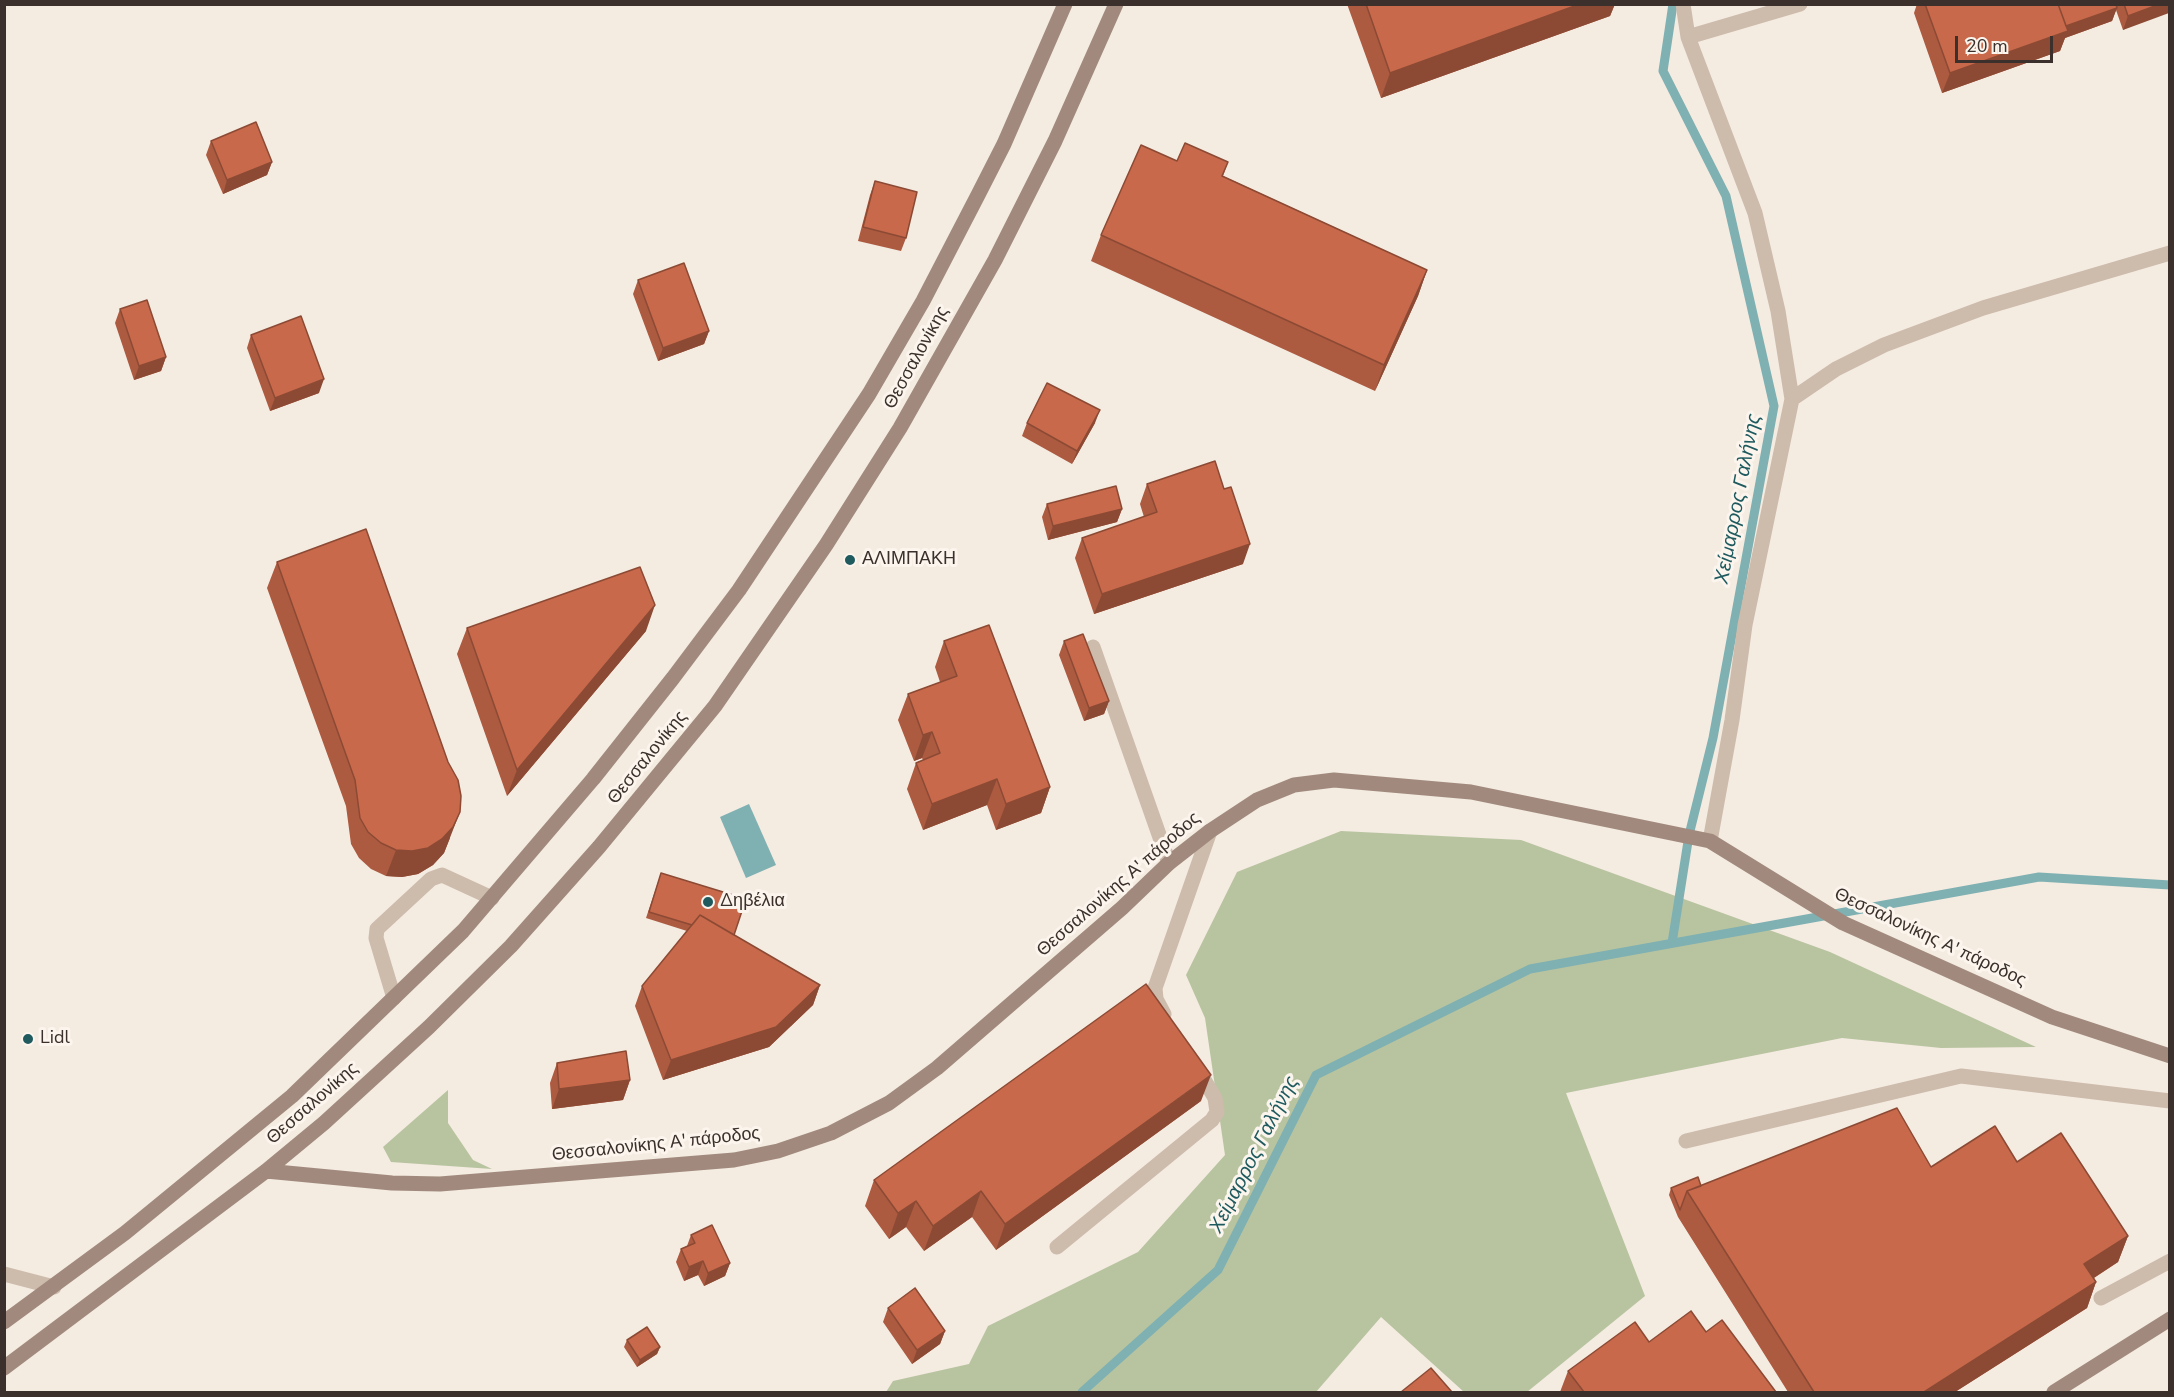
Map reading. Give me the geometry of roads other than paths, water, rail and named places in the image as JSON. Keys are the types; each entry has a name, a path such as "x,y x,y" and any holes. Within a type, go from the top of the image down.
{"main road":[{"name":"Θεσσαλονίκης","path":"4,1322 125,1233 249,1132 292,1096 394,998 492,898 673,678 739,590 831,454 923,302 1004,144 1065,4"},
{"name":"Θεσσαλονίκης","path":"4,1368 266,1171 324,1123 429,1027 511,946 600,847 715,706 826,545 900,428 995,260 1030,191 1116,4"},
{"name":"Θεσσαλονίκης Α' πάροδος","path":"266,1171 392,1183 440,1184 734,1160 778,1151 820,1137 889,1103 937,1068 1122,908 1169,863 1210,831 1257,800 1294,785 1334,780 1471,792 1710,841 1854,928 2052,1017 2169,1056"},
{"path":"2054,1392 2169,1319"}],"street":[{"path":"1683,4 1688,37 1755,213 1778,311 1792,399 1745,625 1732,720 1710,841"},
{"path":"1688,37 1800,4"},
{"path":"1792,399 1836,369 1884,345 1983,308 2169,253"},
{"path":"1093,647 1169,863"},
{"path":"1173,1029 1156,999 1155,988 1210,831"},
{"path":"394,998 376,938 377,929 431,879 442,875 492,898"},
{"path":"1057,1247 1212,1120 1217,1112 1215,1098 1191,1059"},
{"path":"1686,1141 1961,1076 2169,1101"},
{"path":"2101,1298 2169,1261"},
{"path":"4,1274 54,1287"}],"water":[{"path":"749,804 776,865 746,878 720,817"}],"waterway":[{"name":"Χείμαρρος Γαλήνης","path":"1672,943 1689,835 1713,738 1774,406 1726,196 1663,71 1673,4"},
{"name":"Χείμαρρος Γαλήνης","path":"1082,1392 1218,1270 1316,1075 1530,969 2039,877 2170,885"}],"place":[{"name":"ΑΛΙΜΠΑΚΗ","path":"850,560"},
{"name":"Δηβέλια","path":"708,902"},
{"name":"Lidl","path":"28,1039"}]}
